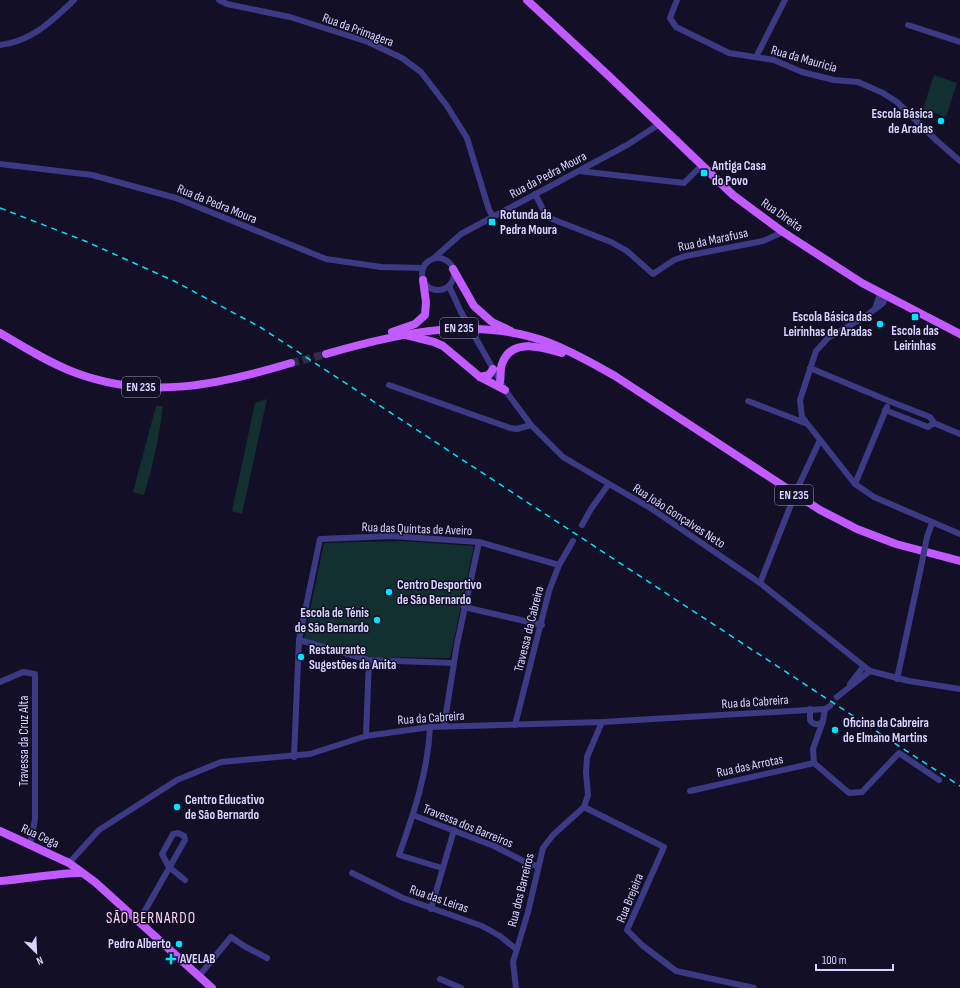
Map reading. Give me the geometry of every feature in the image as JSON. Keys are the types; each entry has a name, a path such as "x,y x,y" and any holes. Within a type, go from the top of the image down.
{"main road":[{"name":"Rua Direita","path":"527,0 733,195 783,232 883,295 960,334"},
{"path":"453,269 474,306 482,315 517,334"},
{"path":"367,342 415,324 421,319 426,309 423,280"},
{"name":"EN 235","path":"326,354 400,334 452,328 517,334 548,342 588,360 615,376 820,510 857,528 896,544 960,561"},
{"name":"EN 235","path":"0,333 37,355 76,373 110,383 138,387 192,387 230,380 291,363"},
{"path":"400,334 434,342 443,346 480,377 505,390"},
{"path":"500,382 502,364 514,349 525,346 538,346 588,360"},
{"path":"480,377 489,375 492,367 502,364"},
{"name":"Rua Cega","path":"0,831 69,863 95,882 212,988"},
{"path":"58,873 65,869 69,863"},
{"path":"0,881 26,879 58,873 82,873"}],"street":[{"path":"0,45 9,44 41,31 74,0"},
{"name":"Rua da Primagera","path":"219,0 227,4 290,17 368,42 402,58 421,72 447,106 467,138 489,210 493,216"},
{"name":"Rua da Mauricia","path":"677,0 670,18 676,27 716,49 729,53 774,60 818,77 858,82 883,93 897,102 960,161"},
{"path":"756,57 785,0"},
{"path":"908,24 960,42"},
{"name":"Rua da Pedra Moura","path":"434,258 461,234 643,136 658,124"},
{"name":"Rua da Pedra Moura","path":"0,164 92,174 176,198 326,259 381,266 422,268"},
{"path":"579,171 684,183 702,165"},
{"name":"Rua da Marafusa","path":"535,194 547,217 611,242 627,251 653,274 674,260 686,256 763,241 783,232"},
{"path":"447,245 447,260 453,269 453,278 449,286 439,290 429,288 423,280 422,268 425,263 434,258 447,260"},
{"name":"Rua João Gonçalves Neto","path":"449,286 461,312 505,390 531,425 563,457 608,485 652,509 760,583 863,667 870,671 896,679 960,688"},
{"path":"883,295 883,303 855,323 828,338 816,351 800,400 802,417 855,484 874,497 960,534"},
{"path":"810,368 889,402 930,417 934,423 960,434"},
{"path":"389,385 510,428 518,429 531,425"},
{"path":"748,401 801,420 807,424"},
{"path":"855,484 889,402"},
{"path":"885,410 928,427 934,423"},
{"path":"799,485 820,440"},
{"path":"582,525 608,485"},
{"path":"760,583 792,502"},
{"path":"896,679 927,537 932,523"},
{"name":"Rua das Quintas de Aveiro","path":"299,640 320,540 392,536 479,542 559,565"},
{"name":"Travessa da Cabreira","path":"515,725 542,625 549,591 559,565 574,541"},
{"path":"444,726 453,663 479,542"},
{"path":"464,607 542,625"},
{"path":"294,757 299,640 370,660 453,663"},
{"path":"366,736 370,660"},
{"path":"848,687 863,667"},
{"path":"837,697 870,671"},
{"name":"Travessa da Cruz Alta","path":"0,682 23,672 35,674 35,819 30,845"},
{"name":"Rua da Cabreira","path":"69,863 99,830 178,780 221,762 294,757 310,754 366,736 444,726 602,722 827,707 823,721"},
{"path":"810,709 810,720 814,724 818,736"},
{"path":"814,724 821,723 823,721"},
{"path":"823,721 814,749 814,763 849,793 862,792 899,753 939,780"},
{"path":"584,807 588,795 586,772 587,757 602,722"},
{"path":"430,727 430,744 424,774 413,815 399,855 442,868"},
{"name":"Rua das Arrotas","path":"690,791 814,763"},
{"name":"Rua dos Barreiros","path":"516,988 513,962 528,912 543,848 553,835 584,807"},
{"name":"Rua Brejeira","path":"584,807 664,847 627,930 642,945 676,971 754,988"},
{"name":"Travessa dos Barreiros","path":"413,815 494,846 529,864 538,866"},
{"path":"431,909 454,830"},
{"path":"139,921 168,866 185,840 184,836 178,833 173,834 162,854 168,866 185,880"},
{"name":"Rua das Leiras","path":"352,872 403,898 482,926 500,936 516,949"},
{"path":"199,976 231,937 267,958"},
{"path":"440,979 461,988"}],"green space":[{"path":"934,75 957,83 946,117 923,109"},
{"path":"267,399 242,514 232,511 255,403"},
{"path":"156,406 163,406 160,429 144,495 133,492"},
{"name":"Centro Desportivo de São Bernardo","path":"401,541 474,546 450,658 371,657 304,639 324,543"}],"tunnel":[{"path":"291,363 326,354"},
{"path":"830,706 837,697"}],"railway":[{"path":"0,208 85,241 174,281 260,327 960,786"}],"place":[{"name":"Escola Básica de Aradas","path":"941,121"},
{"name":"Antiga Casa do Povo","path":"704,173"},
{"name":"Rotunda da Pedra Moura","path":"492,222"},
{"name":"Escola das Leirinhas","path":"915,317"},
{"name":"Escola Básica das Leirinhas de Aradas","path":"880,324"},
{"name":"Centro Desportivo de São Bernardo","path":"389,592"},
{"name":"Escola de Ténis de São Bernardo","path":"377,620"},
{"name":"Restaurante Sugestões da Anita","path":"301,657"},
{"name":"Oficina da Cabreira de Elmano Martins","path":"835,730"},
{"name":"Centro Educativo de São Bernardo","path":"177,807"},
{"name":"Pedro Alberto","path":"179,944"},
{"name":"AVELAB","path":"171,959"}],"district":[{"name":"SÃO BERNARDO","path":"151,918"}]}
